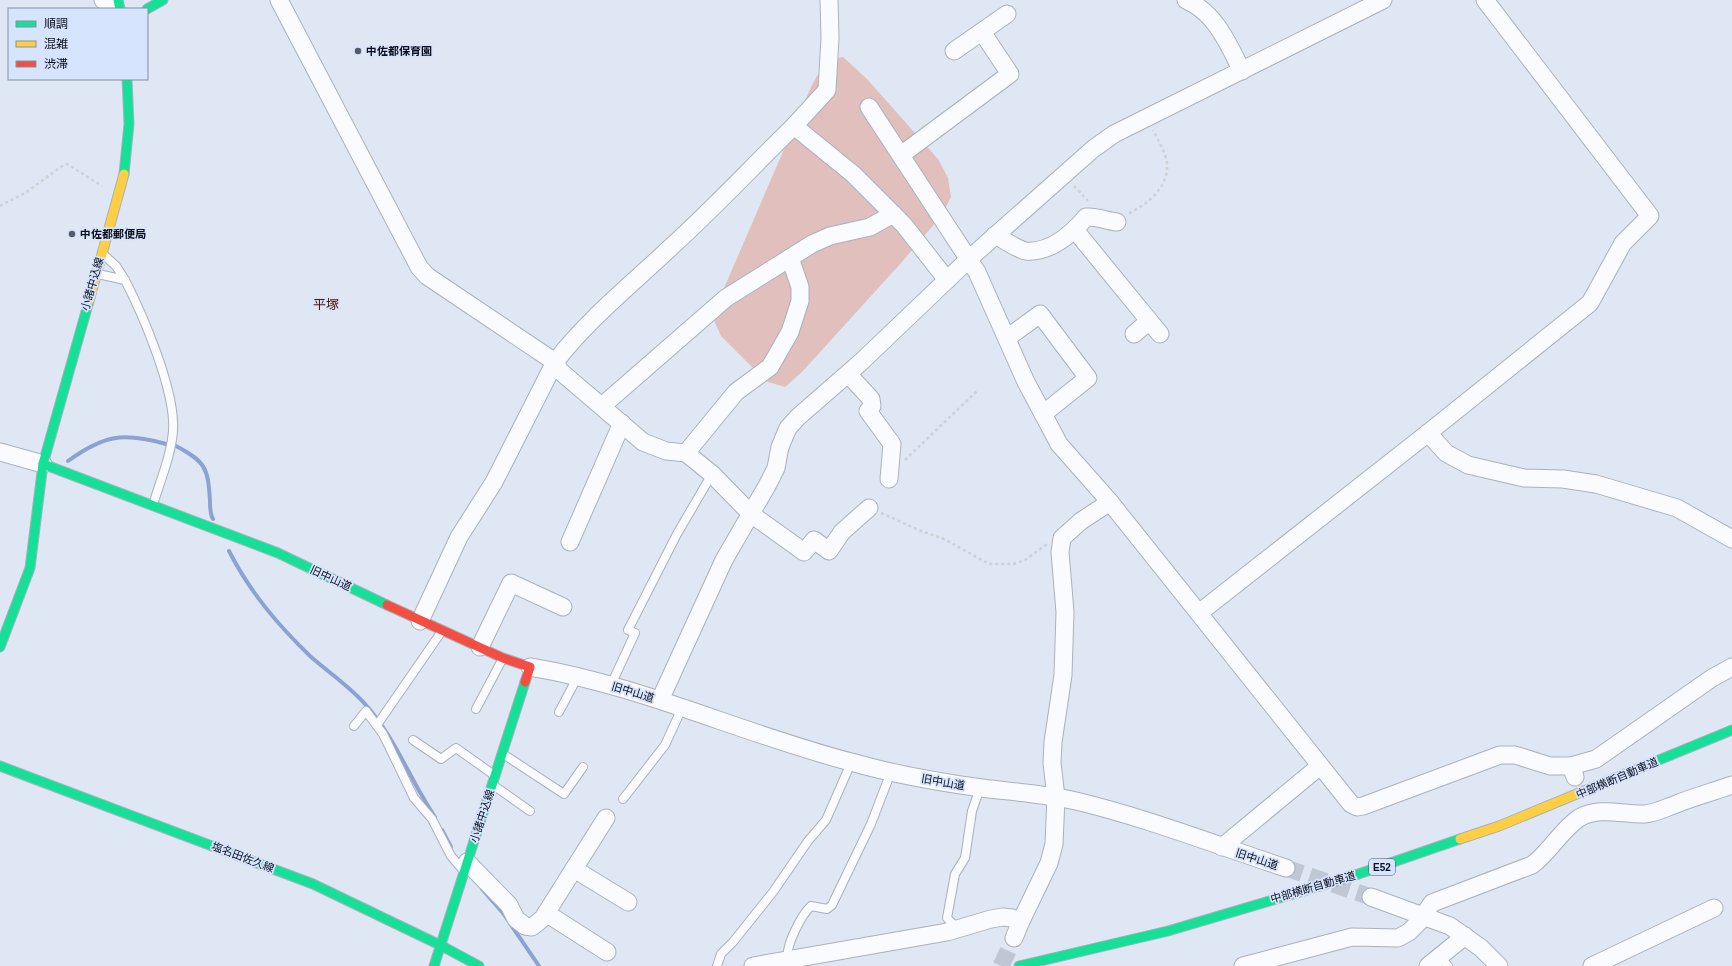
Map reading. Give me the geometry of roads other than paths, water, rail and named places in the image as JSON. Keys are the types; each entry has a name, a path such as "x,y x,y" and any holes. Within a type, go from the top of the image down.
{"main road":[{"path":"148,8 163,0"},
{"name":"小諸中込線","path":"0,647 30,568 43,464 95,274 120,191 129,141 130,111 126,80"},
{"name":"旧中山道","path":"43,464 278,553 420,621 503,658 530,667"},
{"name":"小諸中込線","path":"434,966 442,946 446,924 530,667"},
{"name":"中部横断自動車道","path":"1019,966 1168,931 1347,878 1499,826 1732,730"},
{"name":"塩名田佐久線","path":"0,766 313,884 442,946 480,966"}],"street":[{"path":"103,0 115,8"},
{"path":"279,0 419,267 427,276 555,362 560,371 642,442 666,451 686,453 712,474 751,514 804,552 814,540 829,551 842,532 869,508"},
{"path":"420,621 459,537 494,482 555,362 568,345 605,307 673,246 794,126 827,90 830,38 829,0"},
{"path":"1186,0 1199,6 1217,25 1242,71"},
{"path":"660,700 724,560 776,468 780,447 788,428 806,409 848,374 995,235 1093,149 1114,134 1383,0"},
{"path":"1200,613 1590,303 1623,243 1650,216 1485,0"},
{"path":"954,51 1007,14"},
{"path":"901,154 1010,74 982,32"},
{"path":"869,107 970,258 1026,382 1059,444 1110,502 1200,613 1346,799 1357,807 1500,755 1515,755 1573,772 1596,759 1712,678 1732,667"},
{"path":"794,126 853,174 904,224 947,280"},
{"path":"602,406 726,298 790,258 830,236 870,227 893,214"},
{"path":"995,235 1025,251 1043,248 1062,241 1075,230 1086,217 1096,216 1107,221 1121,218"},
{"path":"1075,230 1160,334"},
{"path":"686,453 736,392 770,367 790,332 800,301 800,287 790,258"},
{"path":"1007,338 1040,314 1088,378 1043,414"},
{"path":"1134,334 1149,321"},
{"path":"848,374 871,399 872,406 868,411 892,444 889,479"},
{"path":"570,542 622,424"},
{"path":"1428,433 1446,453 1468,465 1524,478 1563,479 1596,484 1677,508 1732,538"},
{"name":"旧中山道","path":"0,452 43,464"},
{"path":"1014,938 1049,862 1054,844 1056,797 1052,763 1053,742 1063,675 1065,612 1060,552 1062,538 1081,521 1110,502"},
{"path":"480,647 511,583 564,607"},
{"name":"旧中山道","path":"530,667 578,676 611,685 790,744 891,772 980,788 1056,797 1076,801 1148,822 1286,868"},
{"path":"1222,847 1320,766"},
{"path":"1243,966 1352,937 1398,938 1409,932 1432,903 1532,865 1539,860 1569,827 1588,810 1646,814 1660,811 1732,785"},
{"path":"465,866 508,905 516,919 525,926 532,927 546,913 606,818"},
{"path":"574,869 628,902"},
{"path":"1371,897 1424,915 1450,926 1465,936 1499,966"},
{"path":"1592,966 1714,908"},
{"path":"546,913 607,952"},
{"path":"753,966 958,929 1003,917 1012,918 1021,922"},
{"path":"1439,963 1465,936"}],"lane":[{"path":"101,253 108,257 125,280 158,356 171,407 173,429 171,445 153,506"},
{"path":"95,274 125,280"},
{"path":"611,685 635,633 628,630 677,534 712,474"},
{"path":"377,724 443,630"},
{"path":"476,709 503,658"},
{"path":"559,712 578,676"},
{"path":"623,799 665,745 682,708"},
{"path":"354,726 366,711 377,724 414,798 432,819 451,856 465,866"},
{"path":"413,740 441,759 456,748 530,811"},
{"path":"502,754 564,794 583,767"},
{"path":"717,966 721,954 733,942 773,892 808,840 826,820 851,762"},
{"path":"788,959 788,948 806,910 811,906 827,909 832,905 871,824 891,772"},
{"path":"958,929 952,925 947,918 955,874 965,858 972,811 980,788"}],"waterway":[{"path":"68,461 92,446 114,438 138,438 166,444"},
{"path":"176,446 194,457 204,467 208,481 210,510 213,519"},
{"path":"229,551 255,594 275,620 310,656 359,697 376,717 394,744 435,817"},
{"path":"442,830 451,847"},
{"path":"482,889 503,913 539,966"}],"tunnel":[{"path":"1286,868 1371,897"},
{"path":"1001,966 1014,938"}],"place":[{"name":"中佐都保育園","path":"358,51"},
{"name":"中佐都郵便局","path":"72,234"}],"district":[{"name":"平塚","path":"326,304"}]}
